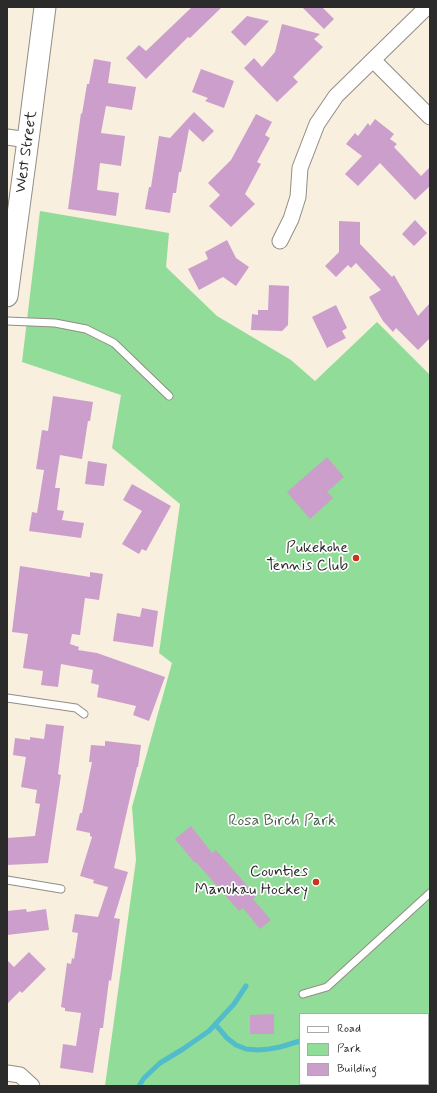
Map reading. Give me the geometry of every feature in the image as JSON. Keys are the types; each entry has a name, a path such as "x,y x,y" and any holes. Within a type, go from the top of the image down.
{"main road":[{"name":"West Street","path":"7,296 45,7"}],"street":[{"path":"280,241 291,219 298,197 300,168 317,124 336,96 427,7"},
{"path":"373,60 430,117"},
{"path":"7,137 28,140"},
{"path":"7,1073 20,1075 32,1086"}],"lane":[{"path":"7,321 54,323 86,329 114,342 169,396"},
{"path":"7,698 76,708 84,714"},
{"path":"7,880 61,889"},
{"path":"302,994 327,987 430,893"}],"green space":[{"name":"Rosa Birch Park","path":"40,211 169,233 166,267 217,316 291,360 315,381 377,322 430,375 430,1086 105,1086 136,860 132,807 172,663 159,653 180,504 112,448 121,395 22,362"}],"building":[{"path":"192,7 222,7 190,38 188,37 146,79 126,58 139,45 146,51"},
{"path":"302,7 322,7 334,19 324,29"},
{"path":"247,16 269,21 245,46 231,32"},
{"path":"282,24 320,34 314,39 323,47 293,77 298,82 277,102 244,68 254,58 262,67 275,52"},
{"path":"94,59 111,62 108,83 136,87 132,110 106,106 101,133 125,136 121,166 100,163 97,190 119,193 116,216 68,209 81,113 82,114 87,84 89,84"},
{"path":"201,69 234,81 224,108 205,101 208,98 192,92"},
{"path":"194,112 214,131 203,142 189,129 181,172 179,172 176,193 173,193 170,213 145,209 149,187 151,187 159,136 170,138"},
{"path":"256,114 272,122 265,135 270,138 257,162 261,164 245,194 255,204 231,227 209,206 220,195 208,183 231,160"},
{"path":"375,119 394,134 390,139 397,144 394,147 421,176 430,167 430,186 415,200 380,163 358,186 345,174 362,156 346,144 355,133 358,136 368,123 370,126"},
{"path":"415,220 427,233 414,246 402,234"},
{"path":"339,221 360,222 360,244 392,277 394,275 418,316 430,303 430,338 418,350 396,328 393,332 383,321 369,297 381,290 356,263 351,268 348,265 336,277 325,266 339,252"},
{"path":"227,240 236,258 249,267 236,286 223,277 199,290 188,269 208,259 205,252"},
{"path":"269,285 289,286 288,325 282,331 251,330 252,314 258,315 258,310 268,310"},
{"path":"336,305 347,328 342,331 346,338 327,348 312,317"},
{"path":"53,396 93,402 90,421 88,421 82,459 60,455 55,488 60,488 57,510 64,511 62,520 84,523 81,538 29,531 32,512 37,513 44,470 36,469 42,430 48,431"},
{"path":"327,457 344,477 327,492 333,498 310,519 287,492"},
{"path":"88,461 107,464 104,486 85,484"},
{"path":"132,484 171,506 146,551 142,549 139,554 122,544 142,511 123,500"},
{"path":"20,566 90,577 90,572 103,574 99,600 85,598 80,635 72,634 70,644 79,647 78,650 97,653 165,677 149,721 133,715 136,706 97,697 99,685 91,683 93,670 61,664 58,687 41,685 43,671 23,668 28,634 12,632"},
{"path":"142,608 158,611 153,647 113,641 117,613 140,617"},
{"path":"46,724 64,726 58,774 61,775 48,863 7,865 7,838 35,836 40,804 35,803 37,790 21,787 26,757 13,755 15,738 30,740 30,737 44,739"},
{"path":"105,741 141,745 138,767 114,868 128,872 114,918 120,919 111,981 109,980 103,1028 100,1028 93,1073 60,1068 63,1044 76,1046 81,1013 65,1011 65,1008 61,1007 67,963 71,964 72,958 74,959 78,933 72,932 75,914 98,917 108,887 93,883 94,880 80,876 92,837 90,836 90,833 76,830 80,813 82,813 92,762 89,762 91,745 105,746"},
{"path":"191,826 212,853 216,850 256,896 253,899 271,920 260,929 243,908 239,911 175,839"},
{"path":"26,909 27,912 46,909 49,930 7,935 7,911"},
{"path":"29,952 46,969 22,993 20,991 7,1004 7,960 14,967"},
{"path":"274,1014 274,1034 250,1034 250,1015"}],"waterway":[{"path":"139,1086 144,1078 160,1063 209,1031 234,1004 246,986"},
{"path":"215,1024 227,1038 236,1045 246,1049 269,1049 299,1041"}],"place":[{"name":"Pukekohe Tennis Club","path":"356,558"},
{"name":"Counties Manukau Hockey","path":"316,882"}]}
